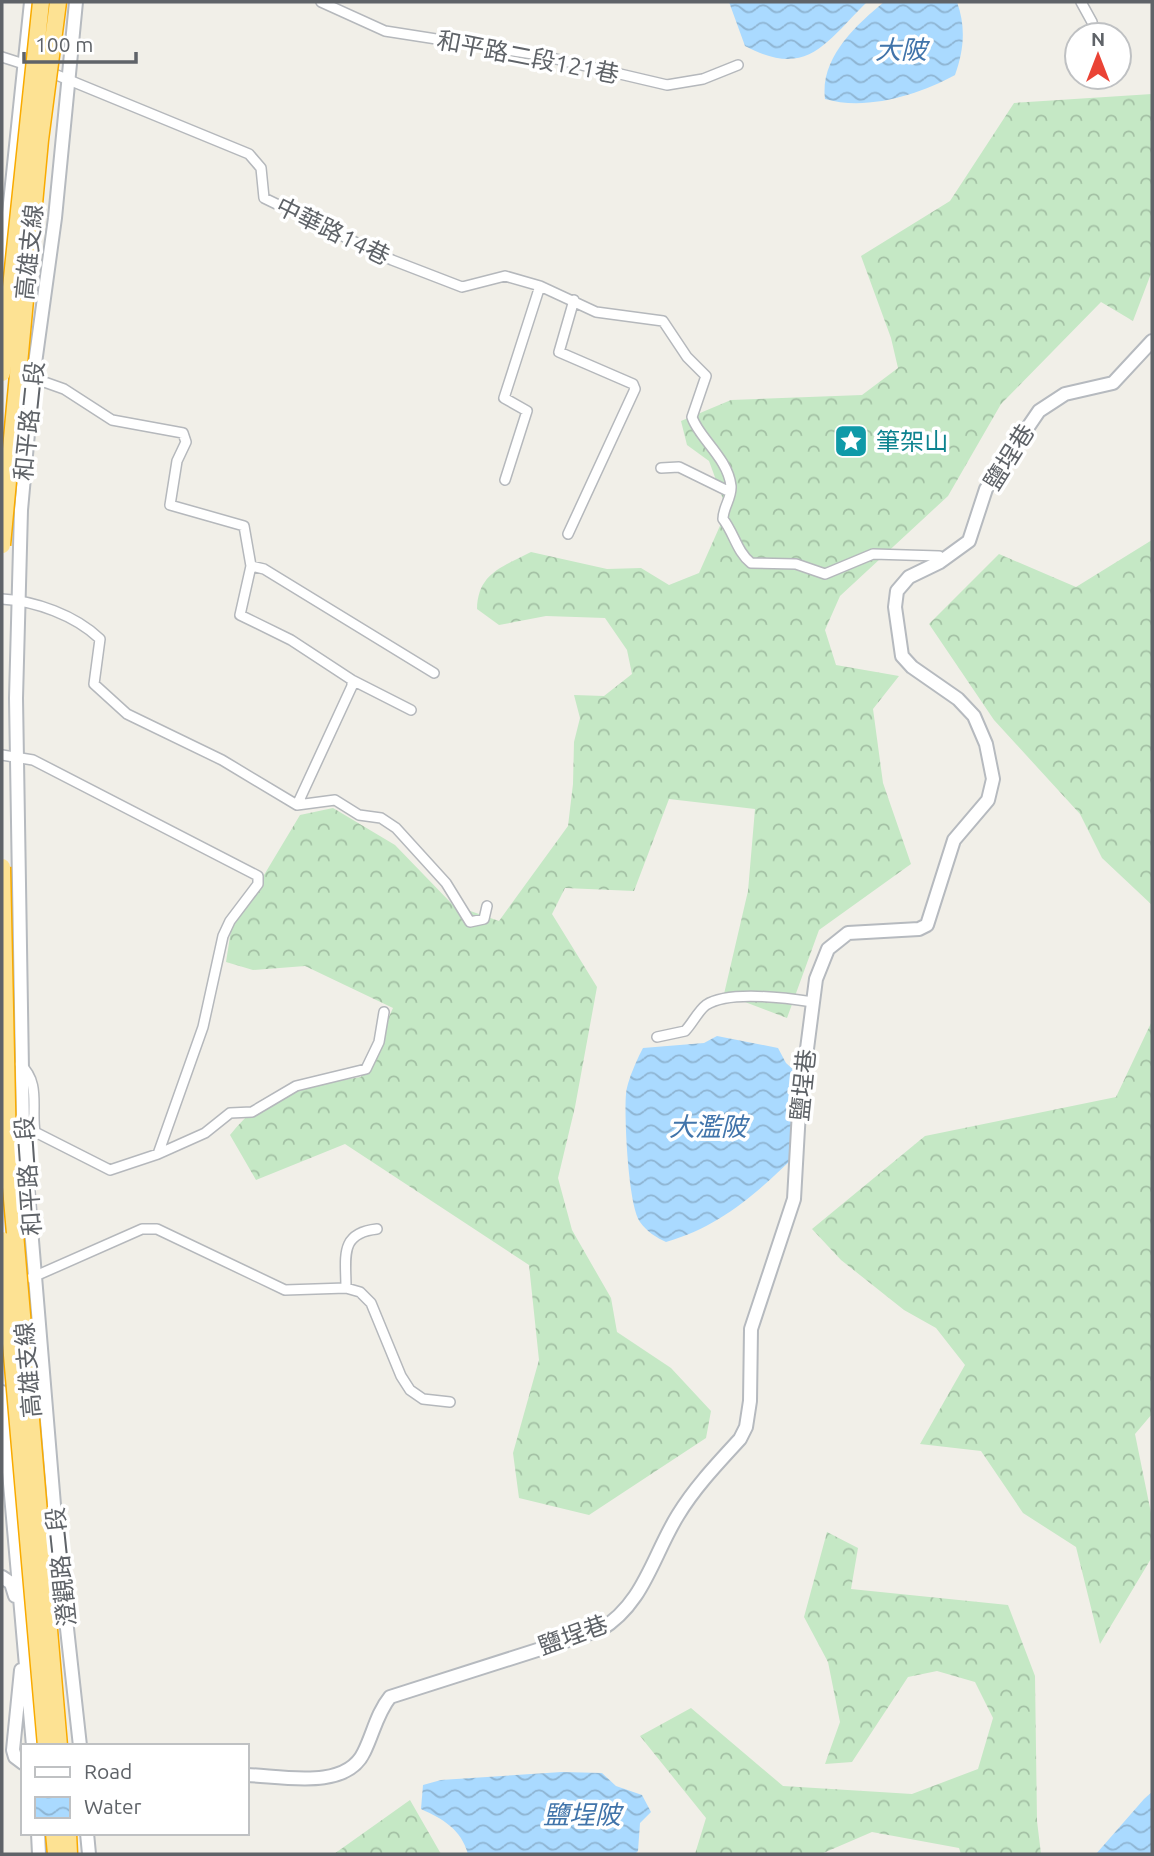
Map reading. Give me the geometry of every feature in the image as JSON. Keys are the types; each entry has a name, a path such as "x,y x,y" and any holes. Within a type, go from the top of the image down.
{"highway":[{"name":"高雄支線","path":"2,373 41,2"},
{"name":"高雄支線","path":"2,545 40,140 58,2"},
{"name":"高雄支線","path":"2,867 8,1152 59,1744"},
{"name":"高雄支線","path":"2,1240 46,1744"},
{"path":"55,1854 63,1838 75,1854"}],"street":[{"path":"2,279 31,2"},
{"name":"和平路二段","path":"46,1387 23,1132 17,600 21,510 33,378 55,218 76,2"},
{"name":"和平路二段121巷","path":"321,2 385,32 540,55 667,85 703,79 738,65"},
{"path":"1081,2 1091,21"},
{"name":"中華路14巷","path":"2,57 67,79 249,154 261,168 264,198 392,260 462,287 505,276 540,286 596,312 656,319 671,328 684,352 706,376 692,417 722,462 730,492 723,519 732,528 741,553 751,563 796,564 825,573 873,554 939,556 940,562"},
{"path":"505,480 527,411 504,398 540,286"},
{"path":"568,534 635,389 634,384 559,352 574,300"},
{"name":"鹽埕巷","path":"248,1774 323,1777 340,1775 358,1763 383,1706 390,1697 600,1630 629,1607 678,1514 747,1427 751,1392 751,1329 793,1199 799,1111 813,1002 822,958 838,939 859,930 897,931 919,929 927,925 954,840 991,794 993,779 988,754 974,716 958,699 906,662 900,651 895,607 897,591 909,576 940,562 972,537 986,488 1039,411 1065,394 1113,383 1152,341"},
{"path":"33,378 64,389 112,420 183,433 186,442 177,461 170,505 244,526 251,566 240,615 291,640 352,680 411,710"},
{"path":"662,468 679,467 730,492"},
{"path":"251,566 264,569 435,673"},
{"path":"2,599 17,600 55,612 90,629 100,639 94,684 127,714 222,760 297,806 335,800 359,815 381,818 421,853 456,897 470,922 484,919 487,906"},
{"path":"297,806 352,687 352,680"},
{"path":"2,755 18,760 33,760 254,872 260,880 223,936 203,1027 158,1154"},
{"path":"657,1037 685,1031 704,1006 713,1003 766,995 813,1002"},
{"path":"2,1051 30,1074 34,1085 34,1127 38,1135 110,1170 158,1154 205,1133 230,1113 248,1114 296,1086 366,1069 379,1042 384,1012"},
{"path":"2,1278 36,1278 149,1228 157,1228 285,1290 346,1288 367,1297 401,1376 410,1390 423,1399 450,1402"},
{"path":"346,1288 346,1258 350,1239 359,1231 377,1229"},
{"name":"澄觀路二段","path":"46,1387 56,1530 80,1744"},
{"name":"澄觀路二段","path":"2,1392 33,1744"},
{"path":"2,1577 15,1590 21,1659 13,1750 15,1757 21,1762"},
{"path":"38,1835 39,1854"},
{"path":"87,1835 89,1854"}],"green space":[{"path":"1152,94 1152,271 1133,321 1101,302 1001,404 948,496 840,596 825,630 836,665 899,676 873,709 883,783 911,864 819,930 787,1018 724,994 748,891 755,809 669,799 634,891 565,888 552,914 597,987 575,1107 558,1178 572,1230 611,1298 617,1332 671,1368 711,1411 706,1438 589,1515 519,1498 513,1453 539,1360 529,1265 345,1144 256,1180 230,1135 245,1118 274,1097 304,1087 361,1077 393,1008 305,966 253,970 226,962 231,930 300,815 333,808 395,845 453,905 499,921 568,826 574,742 580,718 574,695 604,696 632,674 627,650 605,618 546,616 499,625 477,609 478,597 487,579 501,567 531,552 607,569 641,568 669,585 699,573 727,510 709,461 687,445 681,421 731,400 862,395 898,368 891,338 861,256 950,201 1014,103"},
{"path":"1152,540 1152,905 1102,858 1080,814 994,720 929,624 999,554 1076,587"},
{"path":"1152,1021 1152,1414 1135,1434 1152,1518 1152,1557 1100,1644 1076,1547 1023,1513 981,1451 920,1444 965,1365 936,1328 904,1310 841,1260 812,1229 925,1136 1116,1097"},
{"path":"827,1532 858,1548 851,1589 1008,1605 1035,1676 1037,1821 1041,1854 961,1854 959,1848 872,1832 821,1854 695,1854 706,1818 640,1736 691,1708 783,1786 912,1794 978,1769 993,1718 975,1682 937,1671 908,1677 852,1762 825,1764 840,1722 828,1662 804,1617"},
{"path":"410,1800 441,1854 334,1854"}],"water":[{"name":"大陂","path":"729,2 867,2 827,43 814,52 785,59 745,46"},
{"name":"大陂","path":"884,2 957,2 963,39 955,75 925,89 892,99 858,103 825,99 828,70 834,57 851,32"},
{"name":"大濫陂","path":"717,1036 778,1048 786,1063 796,1072 789,1118 796,1128 794,1157 720,1219 666,1242 640,1222 632,1198 626,1120 627,1089 643,1048 704,1043"},
{"name":"鹽埕陂","path":"562,1772 602,1773 616,1786 642,1795 651,1812 640,1823 638,1851 635,1854 468,1854 456,1831 421,1809 423,1785 441,1780"},
{"path":"1152,1792 1152,1854 1096,1854 1144,1799"}],"place":[{"name":"筆架山","path":"851,441"}]}
